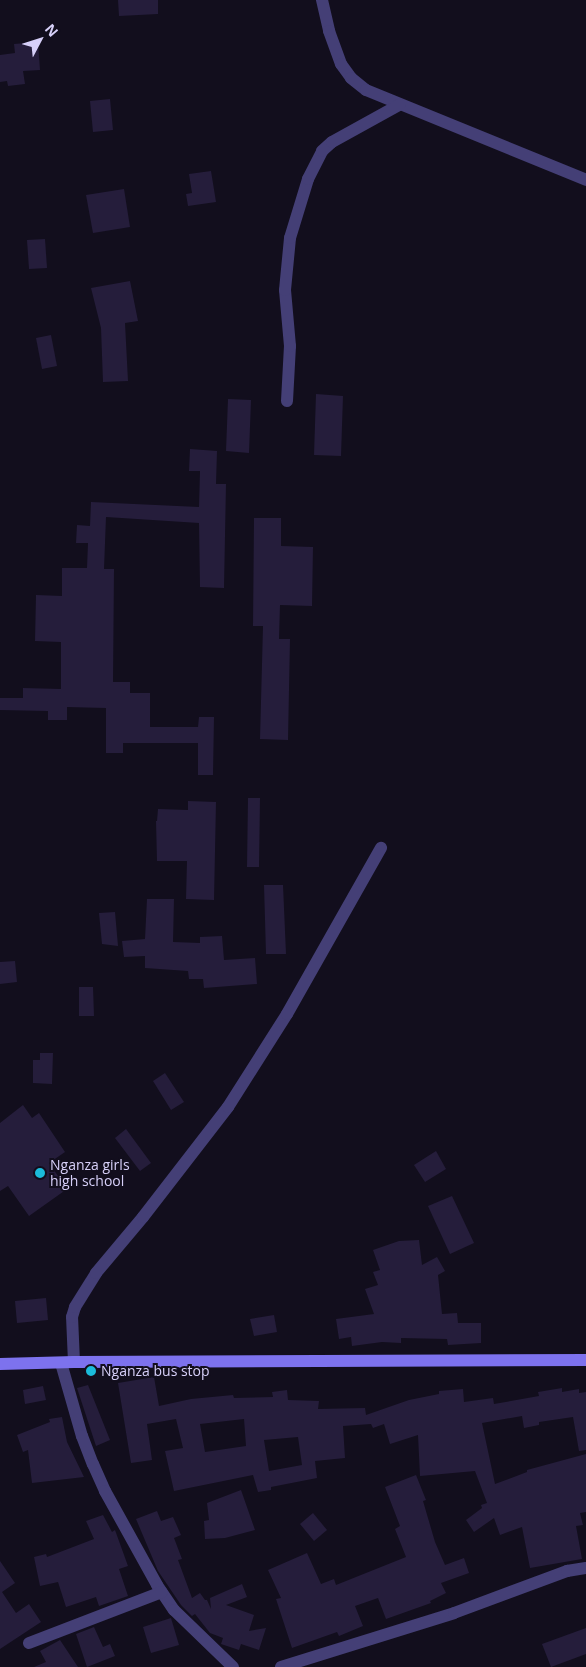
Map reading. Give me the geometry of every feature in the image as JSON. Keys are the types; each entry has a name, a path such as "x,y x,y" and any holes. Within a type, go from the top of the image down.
{"main road":[{"path":"0,1364 586,1360"}],"street":[{"path":"322,0 329,31 341,64 351,78 366,90 399,106 453,125 586,180"},
{"path":"287,401 290,346 285,290 290,238 308,179 322,151 332,142 399,106"},
{"path":"74,1362 72,1317 96,1273 228,1107 287,1014 381,848"},
{"path":"61,1363 82,1436 105,1491 162,1592 174,1610 200,1637 234,1667"},
{"path":"281,1667 454,1613 567,1571 586,1568"},
{"path":"29,1644 162,1592"}],"building":[{"path":"118,0 158,0 158,14 119,16"},
{"path":"38,42 40,70 23,71 25,84 8,86 7,81 0,82 0,55 15,53 14,44"},
{"path":"110,99 113,130 93,132 90,101"},
{"path":"211,171 216,202 188,206 186,194 192,193 189,174"},
{"path":"124,189 130,227 93,233 86,195"},
{"path":"45,239 47,268 29,269 27,240"},
{"path":"130,281 138,321 125,323 128,381 103,382 101,328 91,288"},
{"path":"51,335 57,366 42,369 36,338"},
{"path":"316,394 343,396 341,456 314,455"},
{"path":"228,399 251,400 249,453 226,451"},
{"path":"190,449 217,451 216,484 226,484 224,588 200,587 199,523 106,517 104,569 114,569 113,682 130,682 130,693 150,693 150,727 198,727 199,717 214,717 213,775 198,775 198,743 123,743 123,753 106,753 106,708 67,707 67,720 48,720 48,711 0,710 0,698 23,698 23,688 61,689 61,642 35,641 36,595 62,596 62,568 87,568 88,543 76,543 77,525 90,526 91,502 199,507 200,471 189,471"},
{"path":"254,518 281,518 281,546 313,547 312,606 280,605 279,639 290,639 288,740 260,739 263,626 253,626"},
{"path":"248,798 260,798 259,867 247,867"},
{"path":"188,801 216,802 214,900 186,899 187,861 157,861 156,821 158,809 188,810"},
{"path":"264,885 283,885 286,954 266,954"},
{"path":"147,899 174,899 173,942 200,943 200,937 222,936 224,960 255,958 257,984 204,988 203,979 189,979 188,971 145,968 145,956 124,957 122,941 145,939"},
{"path":"115,912 118,946 102,944 99,913"},
{"path":"15,961 17,982 0,984 0,962"},
{"path":"79,987 93,987 94,1016 79,1016"},
{"path":"40,1053 53,1053 52,1084 33,1083 33,1060 40,1060"},
{"path":"165,1073 184,1102 171,1110 153,1081"},
{"path":"23,1105 32,1118 39,1113 65,1152 49,1163 67,1189 29,1216 8,1186 0,1191 0,1123"},
{"path":"126,1129 151,1163 140,1171 115,1138"},
{"path":"436,1151 446,1169 425,1182 414,1165"},
{"path":"452,1196 474,1243 450,1254 428,1206"},
{"path":"419,1240 422,1265 437,1257 445,1271 438,1275 442,1314 457,1313 458,1323 481,1323 481,1343 448,1345 447,1339 401,1338 401,1343 382,1342 352,1346 351,1337 339,1339 336,1319 374,1314 365,1289 378,1285 373,1272 380,1270 373,1250 399,1241"},
{"path":"46,1298 48,1320 17,1323 15,1301"},
{"path":"274,1315 277,1332 254,1336 250,1319"},
{"path":"154,1377 159,1406 191,1399 233,1395 234,1398 273,1397 272,1392 287,1390 288,1400 319,1401 318,1409 365,1408 366,1415 409,1400 439,1394 439,1391 463,1389 464,1402 493,1398 494,1404 539,1396 538,1392 562,1388 562,1392 579,1389 579,1393 586,1392 586,1450 579,1451 573,1417 539,1422 539,1425 524,1428 522,1416 482,1423 495,1484 527,1472 527,1470 586,1454 586,1512 580,1513 583,1525 576,1526 582,1559 530,1568 522,1527 500,1535 494,1518 474,1532 466,1520 482,1508 481,1505 487,1503 475,1471 420,1476 418,1435 390,1444 384,1424 373,1428 371,1424 343,1426 345,1458 315,1461 317,1478 271,1487 271,1490 258,1492 253,1475 174,1491 165,1451 183,1448 176,1419 147,1424 152,1460 131,1463 118,1383","holes":["244,1419 246,1446 205,1452 200,1424","298,1437 302,1465 269,1471 264,1440"]},
{"path":"88,1385 110,1440 96,1446 77,1388"},
{"path":"43,1386 46,1400 25,1404 23,1390"},
{"path":"62,1417 67,1442 84,1477 32,1483 28,1450 23,1452 17,1435 50,1422 49,1419"},
{"path":"416,1475 426,1500 423,1501 435,1542 445,1565 464,1558 469,1573 441,1583 446,1593 430,1601 431,1603 386,1619 378,1598 355,1606 363,1626 339,1636 337,1632 292,1648 276,1599 281,1598 268,1570 307,1553 321,1584 334,1579 336,1585 406,1557 395,1529 400,1526 385,1487"},
{"path":"241,1490 255,1530 225,1538 205,1539 204,1521 209,1520 207,1503"},
{"path":"157,1511 161,1521 173,1517 181,1535 174,1538 182,1559 178,1560 192,1598 200,1593 207,1600 211,1609 210,1598 242,1584 247,1597 226,1605 254,1615 249,1631 266,1628 259,1650 241,1644 239,1650 221,1644 223,1638 210,1633 195,1614 192,1616 181,1605 158,1571 136,1519"},
{"path":"313,1513 327,1530 314,1541 300,1524"},
{"path":"103,1515 112,1532 115,1530 128,1566 119,1569 128,1596 99,1606 96,1597 66,1607 58,1582 40,1586 34,1557 46,1554 47,1557 94,1539 86,1521"},
{"path":"0,1561 15,1583 2,1592 16,1613 29,1604 41,1622 0,1649"},
{"path":"171,1618 179,1645 151,1653 143,1627"},
{"path":"94,1627 103,1647 110,1644 115,1656 87,1667 76,1634"},
{"path":"586,1628 586,1654 551,1667 542,1644"},
{"path":"60,1640 78,1667 34,1667 46,1662 40,1651"}],"place":[{"name":"Nganza girls high school","path":"40,1173"},
{"name":"Nganza bus stop","path":"91,1371"}]}
